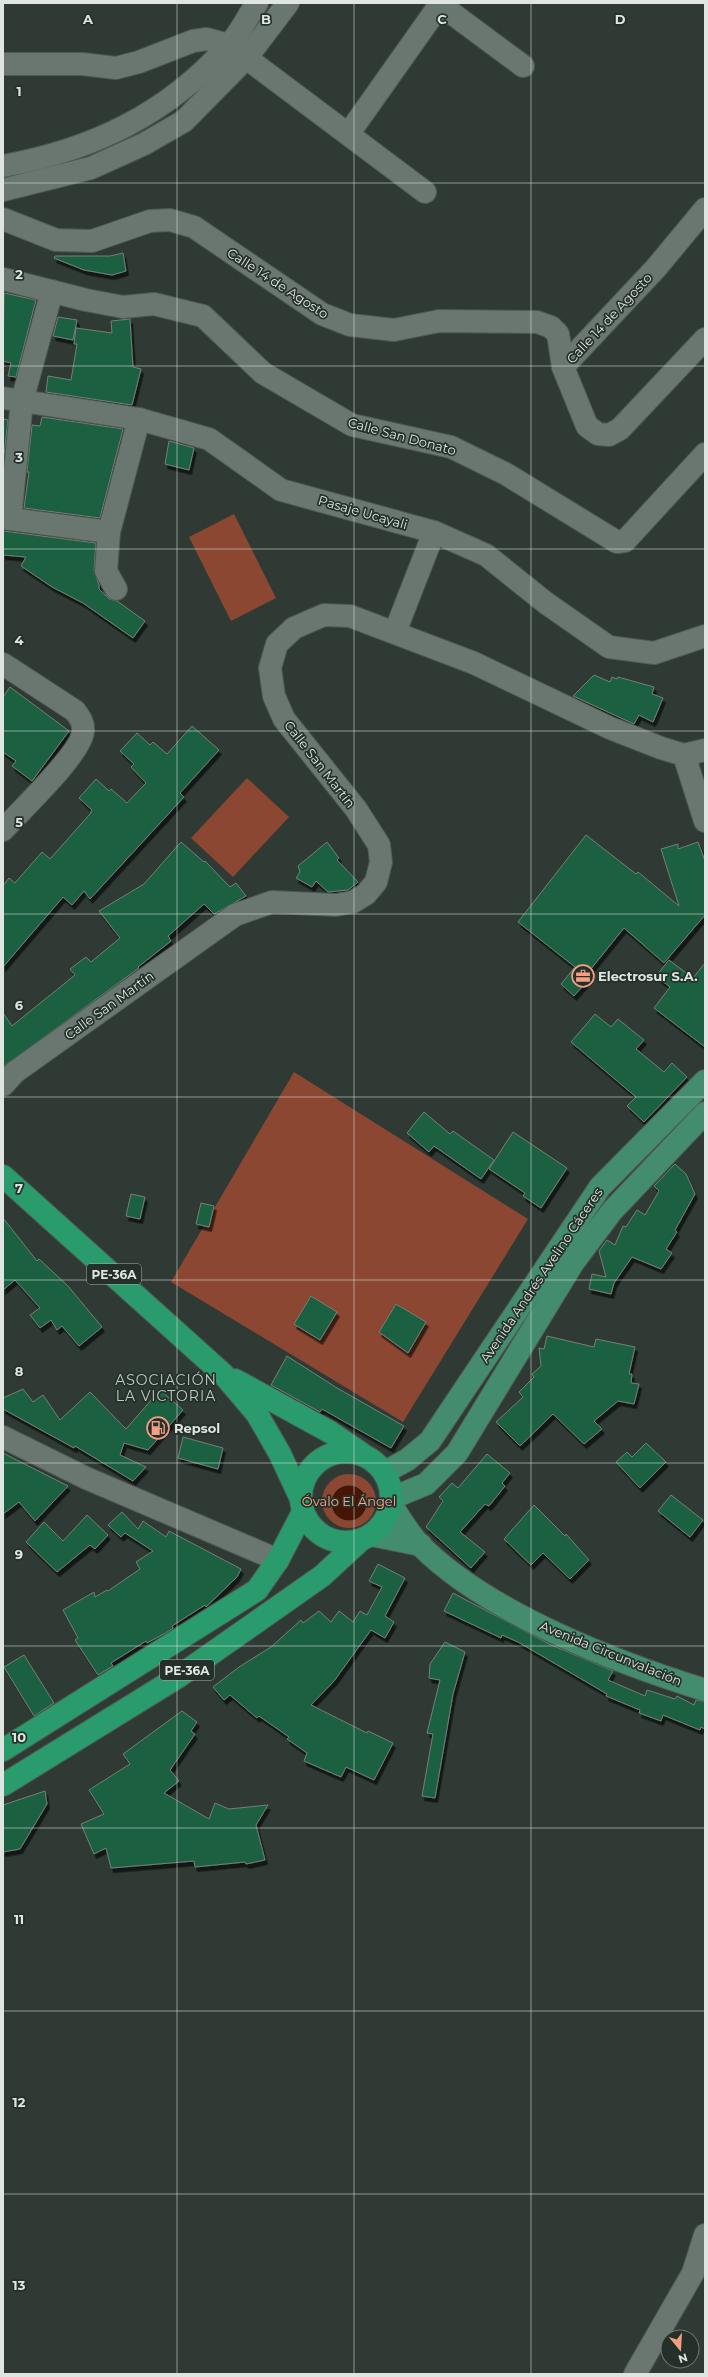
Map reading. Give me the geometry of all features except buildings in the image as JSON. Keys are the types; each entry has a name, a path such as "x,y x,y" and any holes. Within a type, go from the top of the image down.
{"highway":[{"name":"PE-36A","path":"3,1176 223,1374 257,1414 280,1454 302,1505 278,1560 258,1590 3,1750"},
{"name":"PE-36A","path":"223,1374 330,1432 364,1455"},
{"path":"342,1452 364,1455 385,1472 391,1488 392,1501 388,1516 381,1526 366,1537 341,1542 322,1535 311,1525 302,1505 306,1476 320,1459 342,1452"},
{"name":"PE-36A","path":"3,1785 178,1677 322,1576 366,1537"}],"main road":[{"name":"Avenida Andrés Avelino Cáceres","path":"385,1472 407,1460 430,1440 600,1187 705,1081"},
{"name":"Avenida Andrés Avelino Cáceres","path":"392,1501 426,1484 457,1453 573,1263 612,1211 705,1113"},
{"name":"Avenida Circunvalación","path":"392,1501 406,1529 421,1546 446,1569 478,1591 557,1634 669,1679 705,1690"},
{"path":"366,1537 421,1546"}],"street":[{"path":"3,190 91,168 144,144 184,121 247,57 288,3"},
{"path":"349,133 440,4 523,66"},
{"path":"3,166 71,150 120,130 174,98 229,45 253,5"},
{"path":"3,64 82,64 116,68 138,62 193,41 207,39 229,45 349,133 425,192"},
{"name":"Calle 14 de Agosto","path":"563,367 656,268 705,209"},
{"name":"Calle 14 de Agosto","path":"3,219 56,240 92,241 150,221 170,220 194,227 322,314 350,325 394,330 439,321 537,322 551,328 558,334 563,367"},
{"name":"Calle San Donato","path":"3,279 123,307 154,304 203,316 263,373 337,417 352,425 451,448 506,474 608,538 617,542 625,541 705,454"},
{"path":"52,291 13,400 7,519 109,532"},
{"path":"563,367 587,426 598,434 609,436 620,429 705,339"},
{"name":"Pasaje Ucayali","path":"13,400 139,419 209,439 281,490 434,532 486,555 546,603 608,647 654,653 705,636"},
{"path":"116,589 106,571 109,532 139,419"},
{"path":"396,632 434,532"},
{"name":"Calle San Martín","path":"3,1085 16,1072 235,915 251,908 272,902 336,905 353,902 366,894 376,882 381,862 379,846 356,809 284,719 274,696 270,668 277,644 294,628 324,615 350,616 396,632 474,663 610,728 661,748 684,755"},
{"path":"3,830 71,755 81,741 83,730 82,721 75,712 4,665"},
{"path":"705,750 684,755 705,821"},
{"path":"3,1437 86,1478 278,1560"},
{"path":"635,2374 694,2273 705,2235"}],"green space":[{"path":"234,514 276,598 231,621 189,537"},
{"path":"247,778 289,817 233,877 191,838"},
{"path":"294,1072 528,1219 403,1422 171,1282"},
{"name":"Óvalo El Ángel","path":"344,1474 354,1474 364,1478 372,1486 376,1496 376,1506 372,1516 364,1524 354,1528 344,1528 334,1524 326,1516 322,1506 322,1496 326,1486 334,1478"}],"shaded area":[{"path":"349,1485 362,1490 367,1503 362,1516 349,1521 336,1516 331,1503 336,1490"}],"place":[{"name":"Electrosur S.A.","path":"583,976"},
{"name":"Repsol","path":"158,1428"}],"district":[{"name":"ASOCIACIÓN LA VICTORIA","path":"166,1388"}]}
